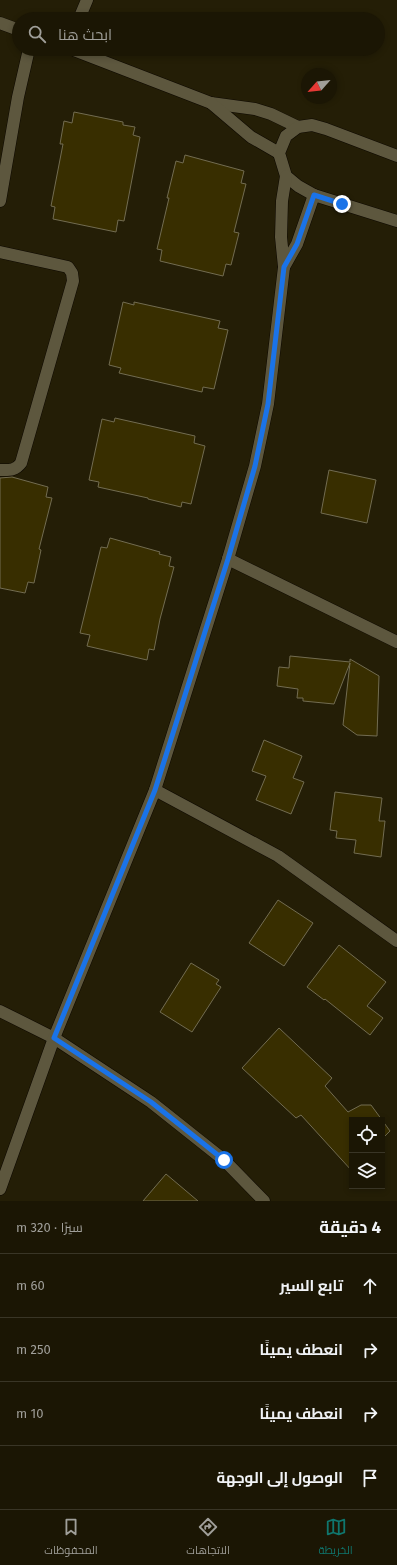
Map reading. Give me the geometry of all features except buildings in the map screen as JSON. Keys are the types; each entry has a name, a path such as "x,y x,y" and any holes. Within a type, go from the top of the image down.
{"street":[{"path":"82,12 87,0"},
{"path":"0,23 12,27"},
{"path":"0,201 18,97 27,56"},
{"path":"89,56 211,103 255,109 271,114 298,127 312,126 326,129 397,156"},
{"path":"211,103 251,137 279,153"},
{"path":"0,1189 54,1038 155,790 228,559 255,466 268,404 284,267 281,237 282,202 286,176 279,153 286,136 298,127"},
{"path":"286,176 298,186 314,195 397,221"},
{"path":"284,267 297,244 314,195"},
{"path":"0,252 68,267 72,273 73,281 21,463 18,468 13,470 0,470"},
{"path":"228,559 397,642"},
{"path":"155,790 278,856 397,941"},
{"path":"0,1011 54,1038 151,1102 224,1160 264,1201"}],"route":[{"path":"224,1160 151,1102 54,1038 155,790 228,559 255,466 268,404 284,267 297,244 314,195 342,204"}]}
